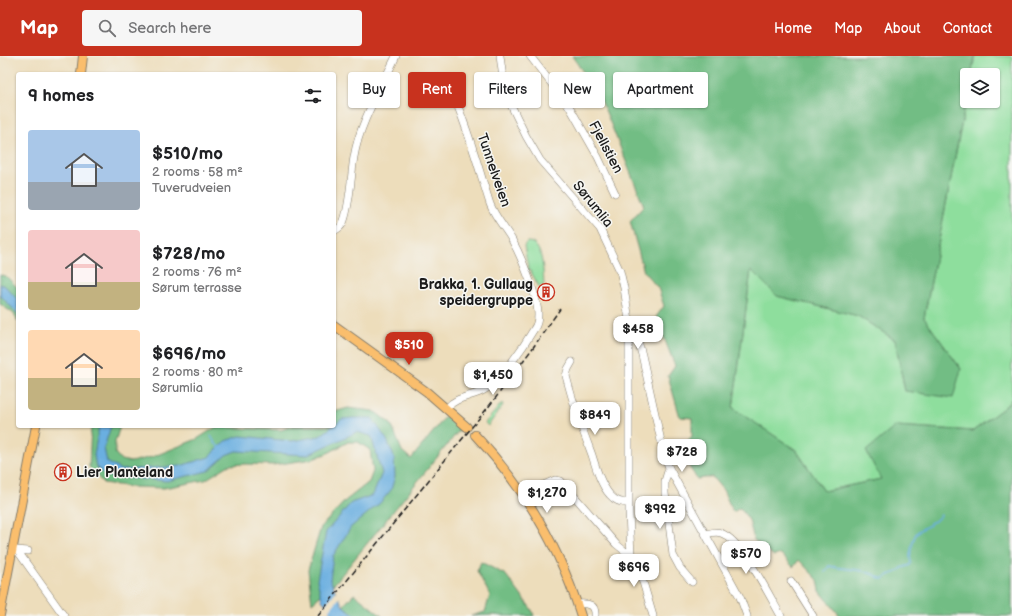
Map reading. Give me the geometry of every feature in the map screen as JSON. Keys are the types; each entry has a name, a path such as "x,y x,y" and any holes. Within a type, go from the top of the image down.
{"main road":[{"path":"82,72 83,56"},
{"path":"336,326 447,408 467,427"},
{"path":"0,615 14,551 36,428"},
{"path":"475,435 500,462 523,494 541,524 557,554 578,604 581,616"}],"street":[{"path":"336,230 340,227 346,214 354,157 359,137 370,110 396,56"},
{"name":"Sørumlia","path":"500,56 506,90 515,115 526,136 540,160 600,229 620,271 629,325 629,503 631,556 643,582 653,616"},
{"name":"Fjellstien","path":"530,56 569,106 598,157 615,193"},
{"name":"Tunnelveien","path":"447,408 457,399 486,389 498,378 515,357 535,328 538,320 538,313 534,298 522,262 513,242 490,204 458,108"},
{"path":"629,325 638,341 642,355 663,450 669,468 740,597 747,616"},
{"path":"572,362 566,376 578,417 602,481 609,495 621,502 629,503"},
{"path":"669,468 665,493 673,555 680,568 692,582"},
{"path":"523,494 541,485 554,480 559,480 565,484 616,544 631,556"},
{"path":"706,534 717,532 721,533 733,541 760,579 781,616"},
{"path":"14,551 28,552"},
{"path":"14,551 64,616"},
{"path":"792,581 813,616"},
{"path":"578,604 586,603 592,606 595,610 595,616"}],"green space":[{"path":"572,56 975,56 972,68 960,68 960,108 964,108 924,318 961,369 953,398 905,391 895,340 858,316 777,296 751,270 733,408 796,450 824,491 881,479 866,451 896,426 973,431 1006,406 1012,398 1012,616 840,616 820,591 818,580 799,560 793,567 781,554 774,556 754,540 749,520 740,508 733,512 723,490 712,477 697,479 683,457 683,446 692,436 692,418 680,417 668,376 675,366 656,317 664,306 658,288 644,272 630,221 644,206 604,108 605,72 583,72"},
{"path":"975,56 1012,56 1012,398 1006,406 973,431 896,426 881,479 824,491 796,450 733,409 751,270 777,296 858,316 895,340 905,391 961,369 924,318 964,108 1000,108 1000,68 972,68"},
{"path":"527,242 533,243 537,247 542,259 544,285 539,287 530,270 527,271 528,267 524,246"},
{"path":"0,275 6,276 16,286 16,318 14,314 0,304"},
{"path":"502,403 503,405 488,426 485,423"},
{"path":"348,408 374,411 391,424 402,451 411,459 446,416 461,428 335,583 312,603 308,570 321,527 345,501 369,482 373,471 370,450 358,442 348,442 313,459 273,465 229,465 205,480 164,488 132,487 103,483 89,467 91,428 119,428 115,442 115,453 121,460 131,462 152,457 197,439 214,428 281,430 287,428 336,428 336,411"},
{"path":"481,562 506,575 532,610 534,616 471,616 485,612 490,595 477,571"},
{"path":"354,594 382,616 357,616 343,606"}],"water":[{"path":"0,284 5,286 16,298 16,312 0,295"},
{"path":"372,418 387,440 394,457 395,476 391,490 380,503 351,527 333,556 330,580 343,606 357,616 335,616 332,614 322,600 317,580 326,532 351,503 373,495 382,473 371,436 357,432 307,455 236,451 226,455 208,471 167,481 106,476 96,467 94,455 99,428 110,428 104,448 107,462 121,470 180,466 209,457 225,441 240,436 292,441 320,436 330,428 336,428 336,424 342,419"}],"pier":[{"path":"337,590 340,597 328,612 324,606"}],"waterway":[{"path":"211,436 219,447"},
{"path":"825,572 829,566 862,571 882,579 885,578 888,575 910,565 910,556 916,534 930,525 930,523 935,521 941,515"}],"railway":[{"path":"318,616 494,400 560,309"}],"place":[{"name":"Brakka, 1. Gullaug speidergruppe","path":"546,292"},
{"name":"Lier Planteland","path":"63,472"}]}
